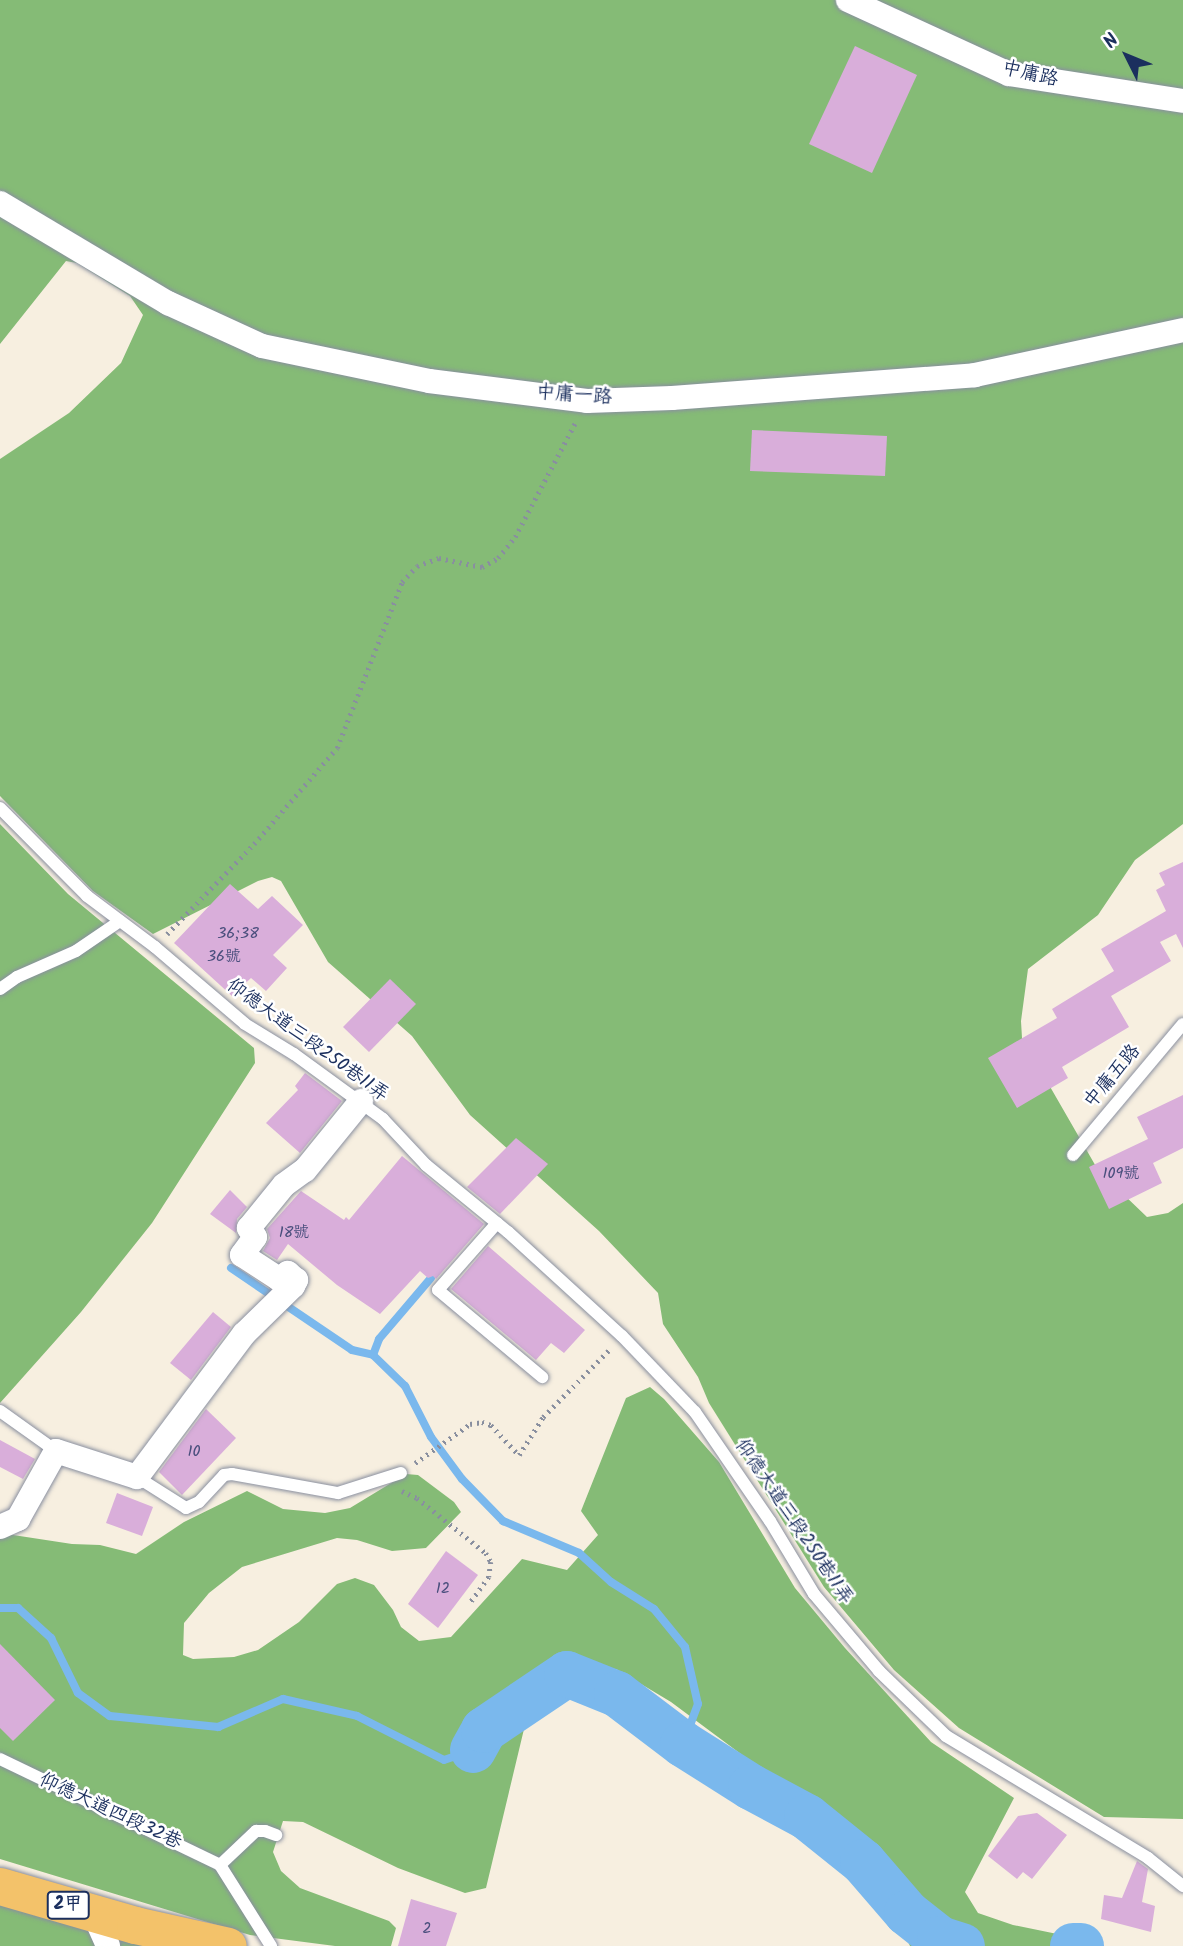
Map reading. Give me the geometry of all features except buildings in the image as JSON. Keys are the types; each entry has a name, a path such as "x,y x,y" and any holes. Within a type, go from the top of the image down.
{"main road":[{"name":"2甲","path":"0,1886 93,1912 122,1936 228,1946"}],"street":[{"name":"中庸路","path":"848,0 1009,74 1183,101"},
{"name":"中庸一路","path":"0,203 168,303 262,345 429,381 587,401 672,398 975,375 1183,330"},
{"path":"0,1527 18,1519 56,1451 137,1477 244,1334 293,1286 296,1280 288,1273 279,1279 242,1255 255,1237 249,1228 284,1185 305,1170 361,1101"}],"lane":[{"name":"仰德大道三段250巷11弄","path":"0,808 87,896 155,947 245,1024 294,1054 361,1101 426,1165 497,1223 622,1336 695,1412 770,1521 814,1594 879,1671 946,1736 1148,1858 1183,1886"},
{"path":"0,989 17,977 76,951 120,921"},
{"name":"中庸五路","path":"1073,1155 1183,1024"},
{"path":"497,1223 438,1290 542,1377"},
{"path":"0,1411 56,1451"},
{"path":"137,1477 187,1508 199,1502 224,1475 232,1474 338,1493 401,1473"},
{"name":"仰德大道四段32巷","path":"0,1759 220,1865"},
{"path":"271,1946 220,1865 256,1831 265,1830 276,1835"}],"path":[{"path":"155,947 254,844 337,748 402,582 417,566 439,558 482,567 498,558 515,537 587,401"},
{"path":"471,1602 489,1577 491,1562 486,1553 417,1498 387,1485 470,1424 482,1422 491,1425 519,1455 543,1417 622,1336"}],"green space":[{"path":"0,0 1183,0 1183,824 1135,860 1098,915 1028,969 1021,1021 1022,1038 1098,1170 1147,1217 1168,1213 1183,1203 1183,1819 1104,1817 959,1728 894,1670 824,1587 709,1403 698,1377 663,1324 658,1293 599,1231 470,1115 412,1036 328,962 281,881 272,877 258,881 153,934 93,891 0,796 0,459 69,413 121,363 143,315 130,296 77,263 66,261 0,344"},
{"path":"0,824 68,894 254,1048 255,1063 152,1223 81,1312 0,1403"},
{"path":"650,1387 664,1399 719,1462 795,1588 845,1648 931,1742 1014,1798 965,1892 978,1913 1013,1925 1067,1936 1077,1946 910,1946 902,1929 855,1865 792,1792 671,1702 616,1669 551,1666 530,1704 486,1888 465,1893 398,1868 303,1822 283,1821 273,1852 281,1871 300,1888 389,1921 396,1928 391,1946 335,1946 250,1935 0,1859 0,1533 72,1544 100,1545 136,1554 184,1522 247,1491 283,1509 325,1513 350,1508 406,1474 418,1475 454,1502 461,1512 426,1548 392,1551 357,1540 337,1538 242,1567 209,1593 184,1623 183,1655 193,1659 234,1657 258,1650 299,1622 337,1584 355,1578 374,1585 393,1610 401,1627 419,1641 451,1637 522,1559 567,1570 598,1535 581,1511 626,1398"},
{"path":"0,1903 154,1946 0,1946"}],"waterway":[{"path":"231,1268 352,1350 373,1355 405,1386 431,1437 462,1479 503,1521 579,1553 611,1582 654,1609 685,1647 698,1704 683,1744"},
{"path":"373,1355 379,1339 431,1278"},
{"path":"0,1608 18,1608 51,1638 78,1693 110,1716 218,1727 283,1699 357,1716 444,1760 473,1750"},
{"path":"473,1750 484,1730 567,1674 617,1694 683,1744 751,1787 807,1817 863,1862 907,1913 940,1939 962,1946"},
{"path":"1073,1946 1081,1946"}]}
